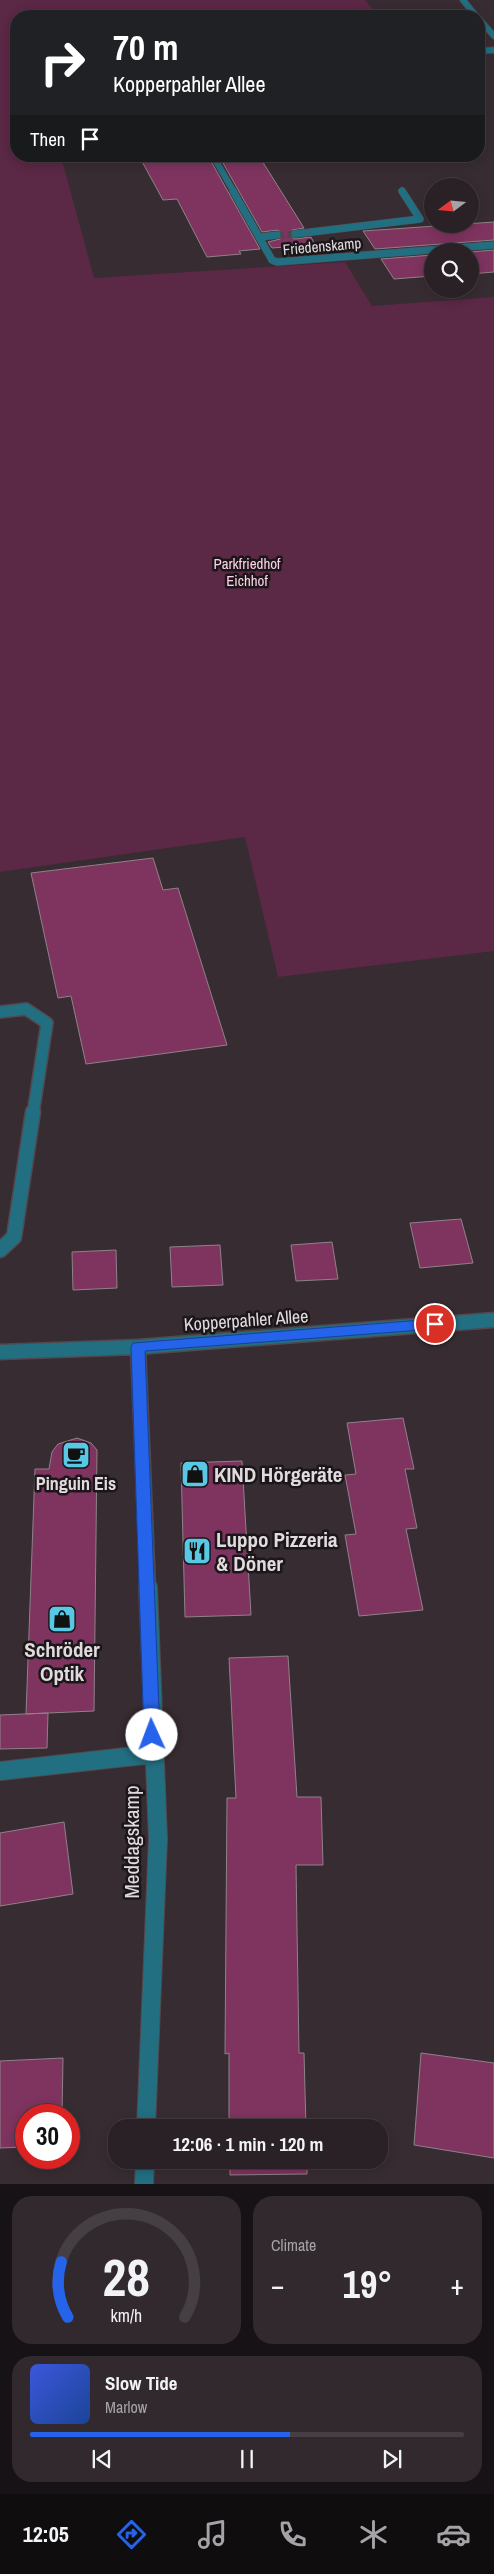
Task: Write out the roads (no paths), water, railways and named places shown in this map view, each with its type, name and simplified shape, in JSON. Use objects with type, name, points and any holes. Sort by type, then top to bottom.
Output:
[{"type":"street","points":[[463,0],[471,10]]},
{"type":"street","points":[[485,26],[494,36]]},
{"type":"street","name":"Friedenskamp","points":[[217,162],[261,236],[272,260],[277,262],[494,244]]},
{"type":"street","points":[[295,234],[420,219],[402,191]]},
{"type":"street","points":[[261,236],[277,236]]},
{"type":"street","points":[[0,1012],[14,1008],[33,1010],[47,1024],[14,1237],[0,1250]]},
{"type":"street","name":"Kopperpahler Allee","points":[[0,1352],[138,1347],[494,1320]]},
{"type":"street","name":"Meddagskamp","points":[[138,1347],[153,1754],[158,1839],[146,2119]]},
{"type":"street","points":[[0,1771],[153,1754]]},
{"type":"street","points":[[144,2184],[145,2169]]},
{"type":"tunnel","points":[[277,235],[295,234]]},
{"type":"place","name":"Pinguin Eis","points":[[76,1455]]},
{"type":"place","name":"KIND Hörgeräte","points":[[195,1474]]},
{"type":"place","name":"Luppo Pizzeria & Döner","points":[[197,1551]]},
{"type":"place","name":"Schröder Optik","points":[[62,1619]]},
{"type":"park label","name":"Parkfriedhof Eichhof","points":[[247,572]]}]
